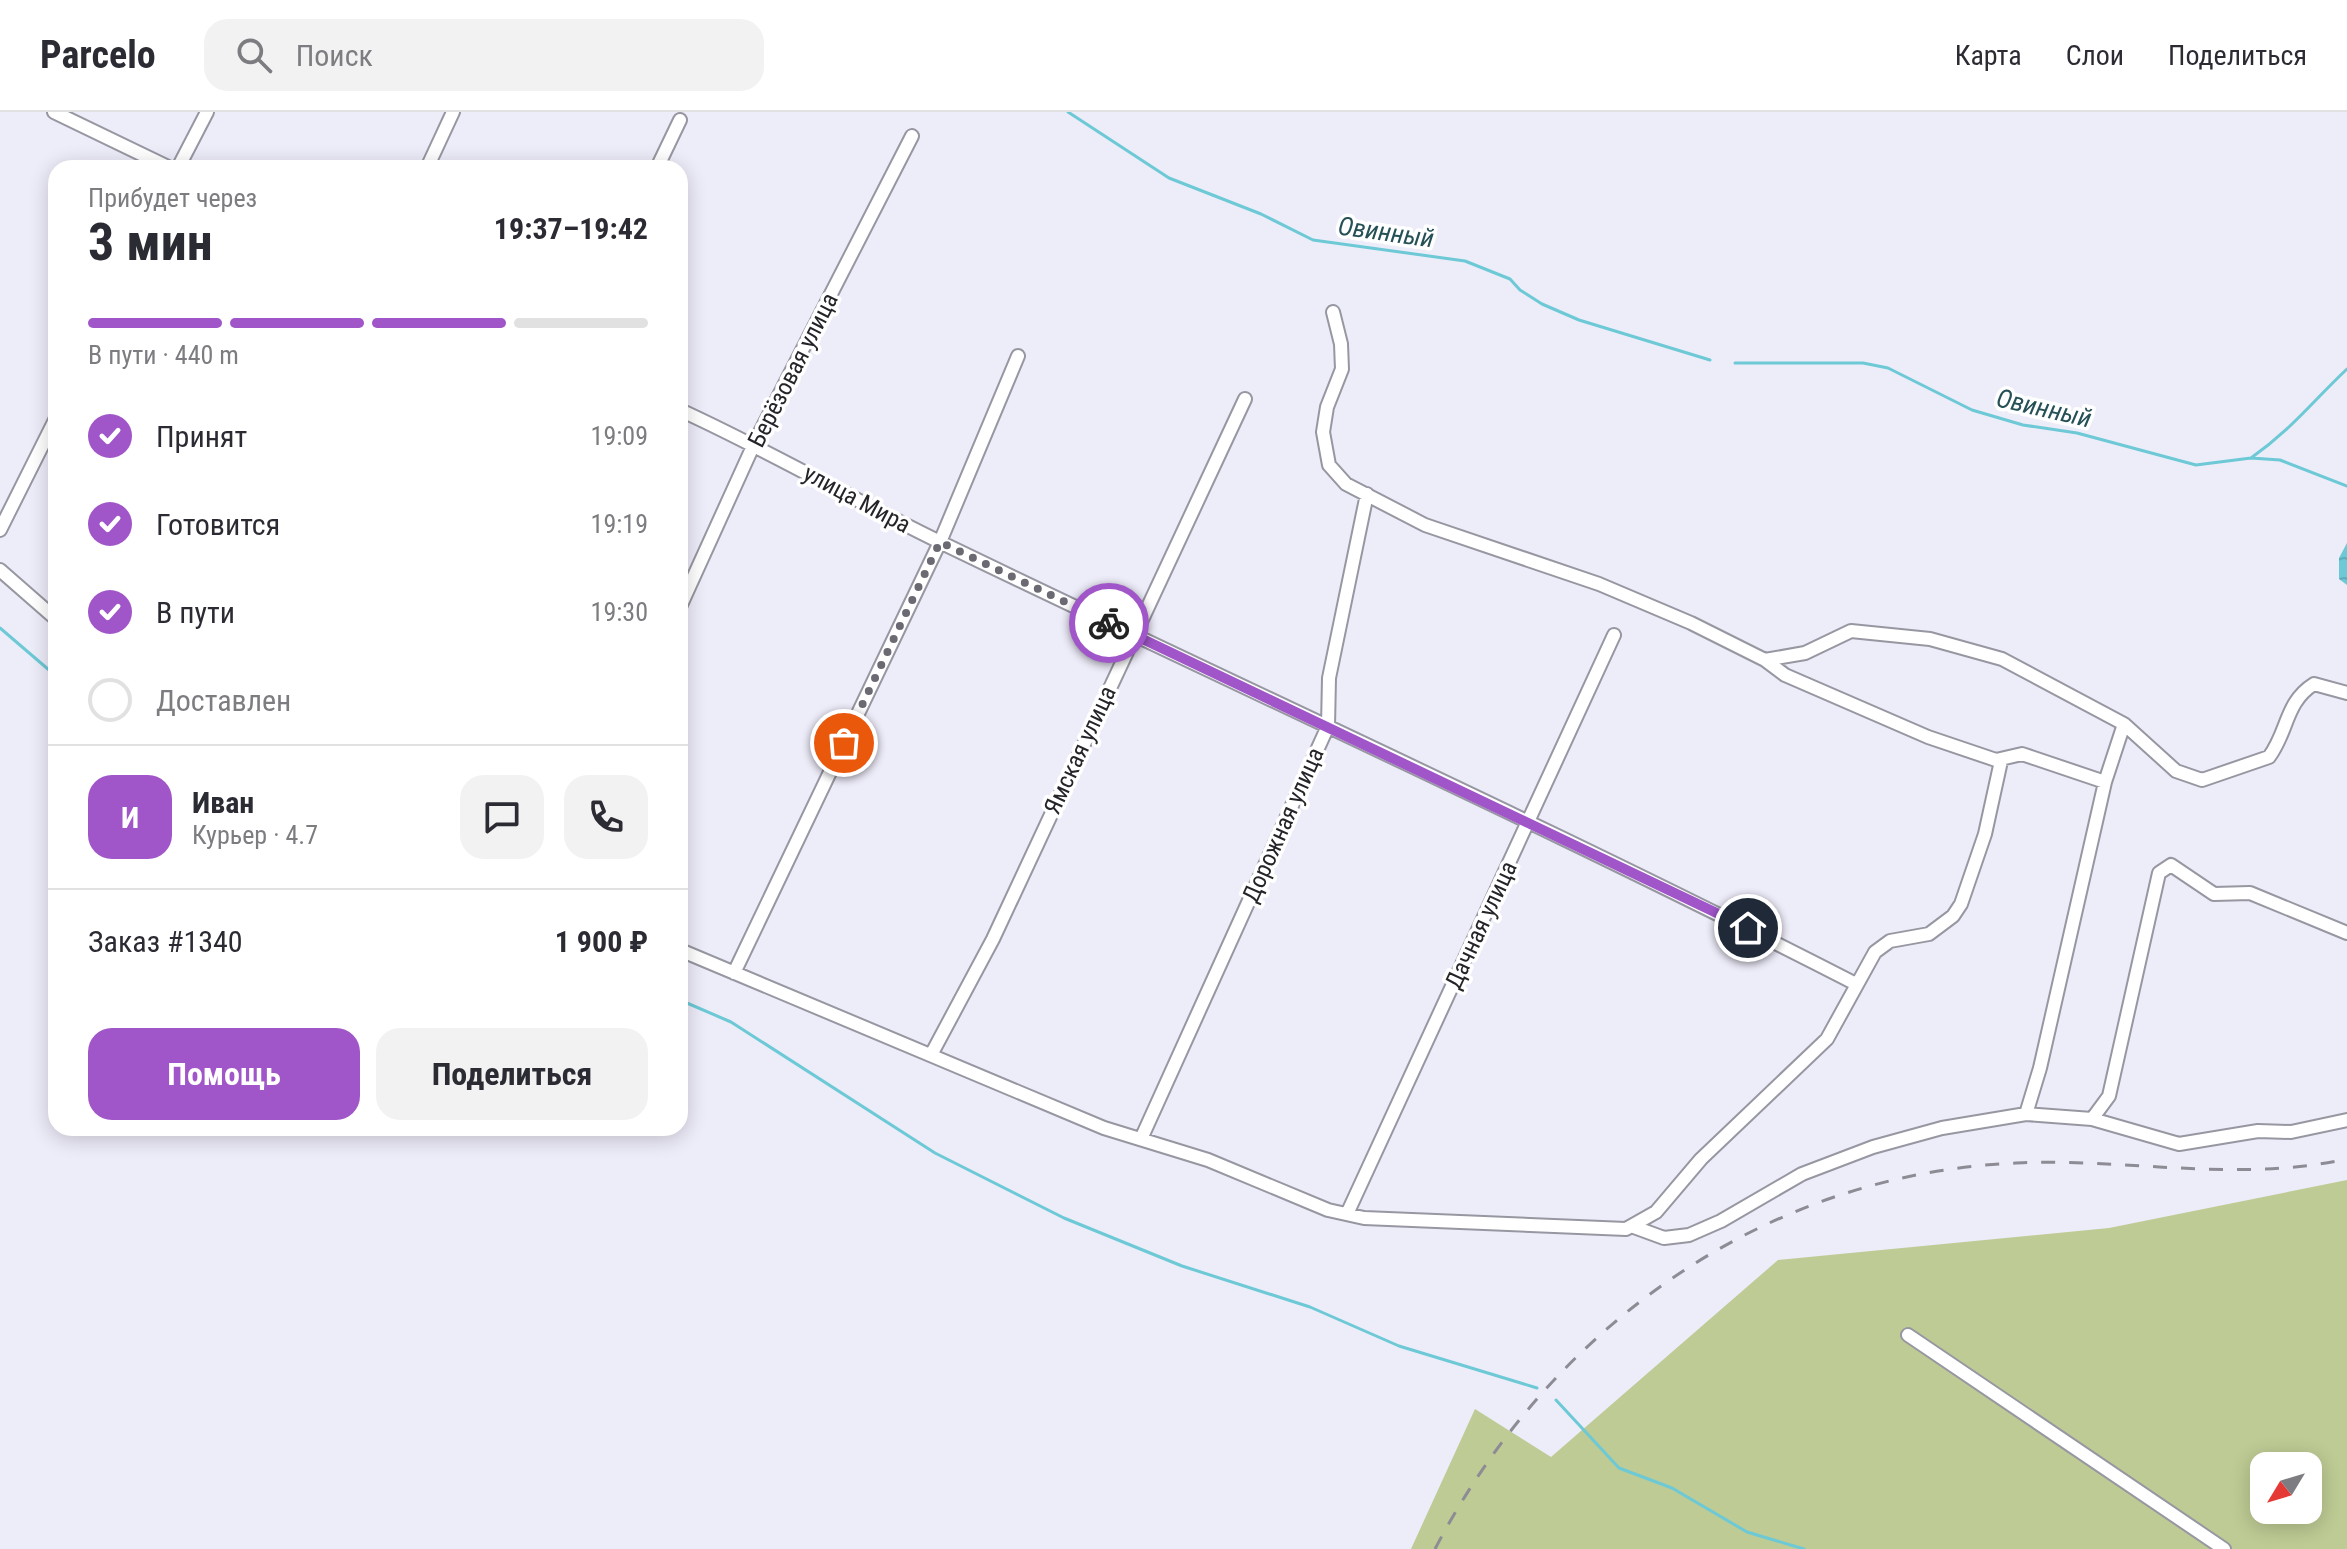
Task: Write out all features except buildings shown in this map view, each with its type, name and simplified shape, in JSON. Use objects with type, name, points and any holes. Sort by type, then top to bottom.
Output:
[{"type":"street","points":[[54,112],[153,160]]},
{"type":"street","points":[[182,160],[207,112]]},
{"type":"street","points":[[431,160],[453,112]]},
{"type":"street","points":[[661,160],[680,120]]},
{"type":"street","name":"Берёзовая улица","points":[[688,589],[754,444],[912,136]]},
{"type":"street","points":[[1333,312],[1341,344],[1342,369],[1324,420],[1324,446],[1337,476],[1425,525],[1599,584],[1691,623],[1765,660],[1785,675],[1928,737],[2001,761],[2022,754],[2105,782]]},
{"type":"street","points":[[734,973],[940,542],[1018,356]]},
{"type":"street","name":"Ямская улица","points":[[931,1055],[993,939],[1245,399]]},
{"type":"street","name":"улица Мира","points":[[688,414],[754,444],[940,542],[1530,823],[1856,984]]},
{"type":"street","points":[[0,530],[48,434]]},
{"type":"street","name":"Дорожная улица","points":[[1141,1139],[1328,726],[1329,678],[1367,494]]},
{"type":"street","points":[[0,570],[48,612]]},
{"type":"street","points":[[1765,660],[1805,653],[1851,631],[1930,639],[2002,659],[2124,724],[2176,771],[2202,780],[2269,757],[2293,702],[2314,684],[2347,693]]},
{"type":"street","name":"Дачная улица","points":[[1347,1214],[1530,823],[1614,635]]},
{"type":"street","points":[[2026,1114],[2105,782],[2124,724]]},
{"type":"street","points":[[1634,1227],[1656,1212],[1701,1159],[1827,1039],[1856,984],[1881,946],[1900,938],[1929,934],[1947,922],[1961,904],[1985,834],[2001,761]]},
{"type":"street","points":[[2092,1119],[2109,1096],[2159,873],[2171,865],[2214,894],[2250,893],[2347,933]]},
{"type":"street","points":[[688,953],[1104,1128],[1364,1218],[1634,1227],[1675,1239],[1702,1231],[1802,1174],[1873,1147],[1942,1128],[2026,1114],[2092,1119],[2179,1144],[2258,1131],[2291,1132],[2347,1120]]},
{"type":"street","points":[[1908,1335],[2224,1549]]},
{"type":"green space","points":[[2347,1180],[2347,1549],[1411,1549],[1475,1409],[1551,1457],[1778,1260],[2109,1228]]},
{"type":"water","points":[[2347,543],[2347,585],[2339,579],[2339,558]]},
{"type":"waterway","name":"Овинный","points":[[1068,112],[1169,178],[1261,214],[1313,240],[1465,261],[1510,279],[1520,290],[1542,304],[1579,320],[1710,360]]},
{"type":"waterway","name":"Овинный","points":[[1735,363],[1863,363],[1888,368],[1972,410],[2023,425],[2077,433],[2196,465],[2251,458],[2280,460],[2347,486]]},
{"type":"waterway","points":[[2251,458],[2290,426],[2347,369]]},
{"type":"waterway","points":[[0,628],[48,669]]},
{"type":"waterway","points":[[688,1003],[731,1022],[935,1153],[1064,1218],[1182,1266],[1310,1307],[1399,1346],[1537,1388]]},
{"type":"waterway","points":[[1556,1400],[1619,1468],[1672,1488],[1747,1532],[1804,1549]]},
{"type":"railway","points":[[1435,1549],[1483,1469],[1539,1397],[1603,1333],[1674,1277],[1751,1232],[1835,1197],[1923,1174],[2016,1163],[2264,1169],[2347,1159]]},
{"type":"way so far","points":[[844,743],[940,542],[1109,623]]},
{"type":"route","points":[[1109,623],[1748,928]]}]
